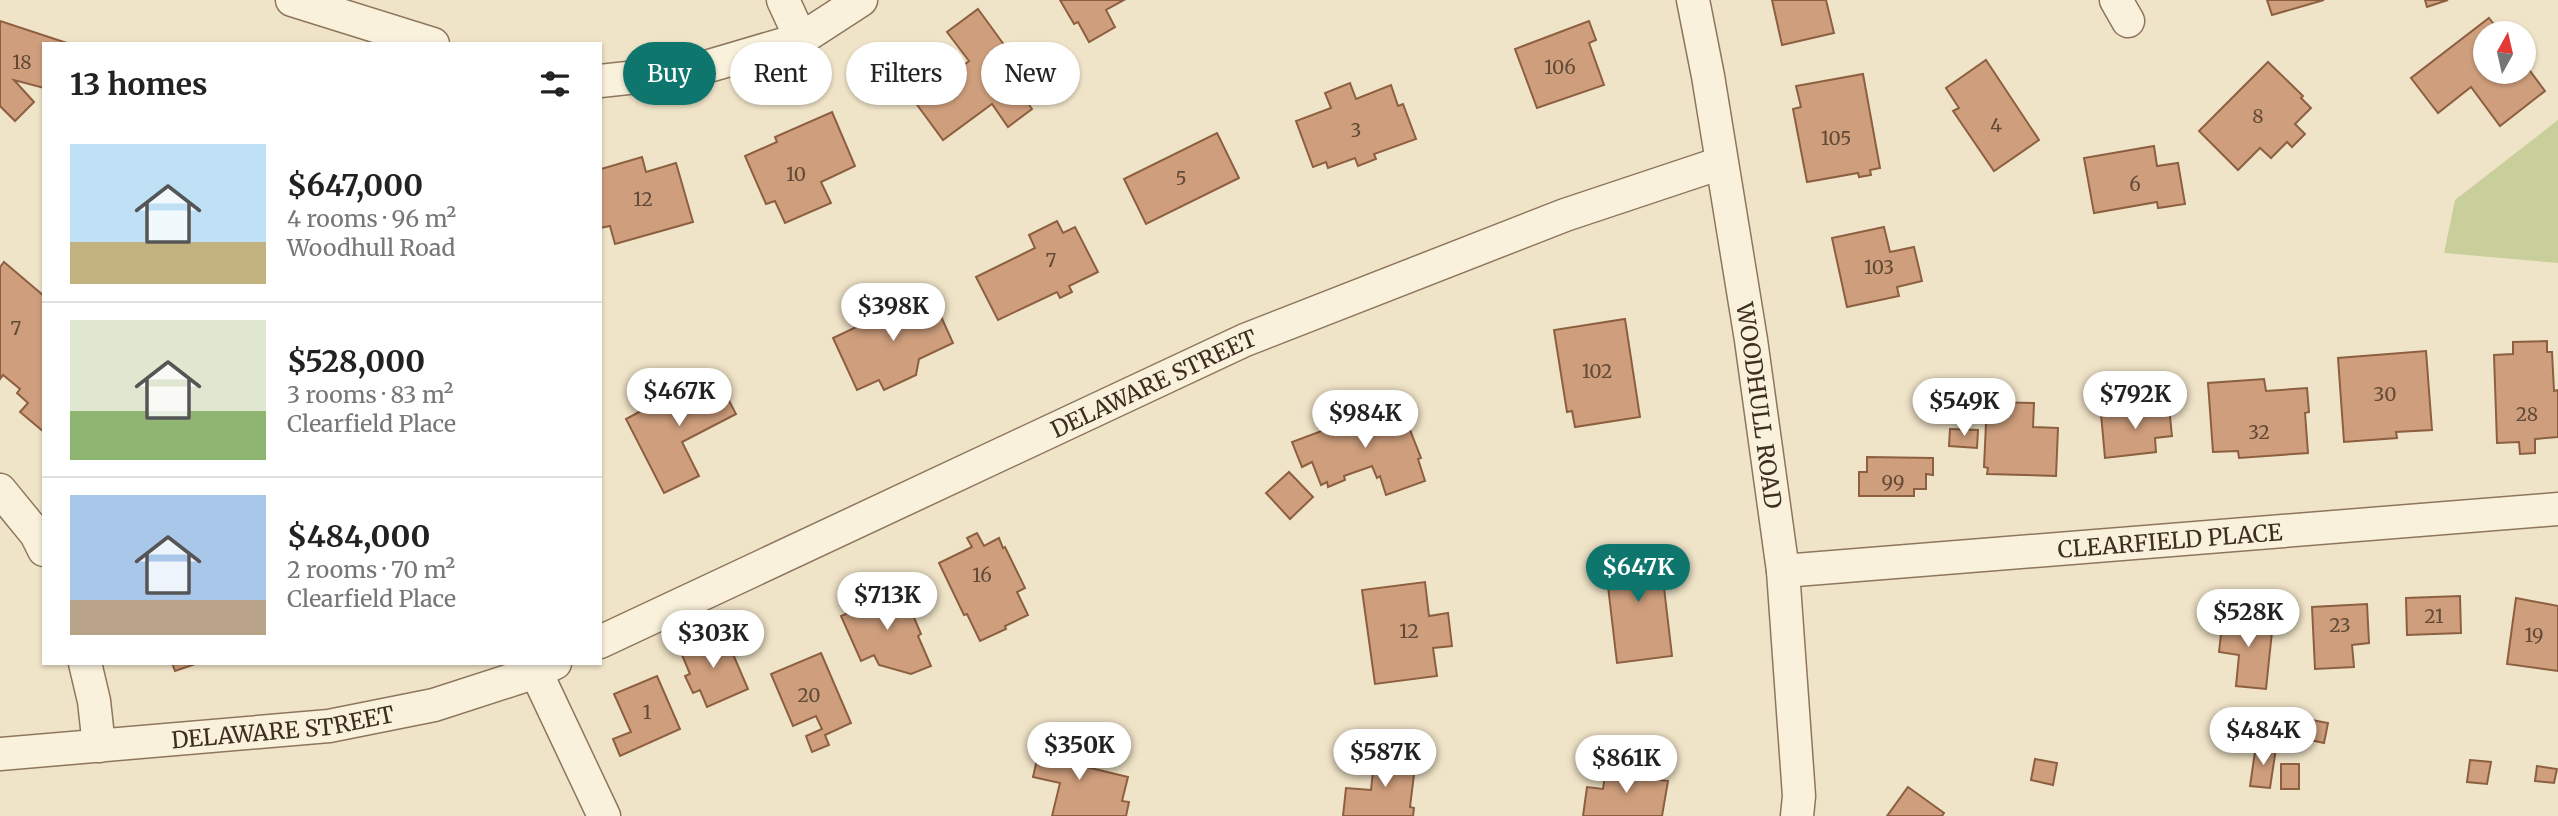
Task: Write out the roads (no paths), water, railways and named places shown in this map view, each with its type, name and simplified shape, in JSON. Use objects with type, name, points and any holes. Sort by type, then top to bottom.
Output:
[{"type":"street","points":[[292,0],[427,42]]},
{"type":"street","points":[[783,0],[801,39]]},
{"type":"street","points":[[602,81],[692,71],[801,39],[861,0]]},
{"type":"street","name":"WOODHULL ROAD","points":[[1693,0],[1751,340],[1783,570],[1799,796],[1797,816]]},
{"type":"street","name":"DELAWARE STREET","points":[[602,641],[1245,341],[1565,215],[1721,163]]},
{"type":"street","points":[[0,490],[36,534],[42,546]]},
{"type":"street","name":"CLEARFIELD PLACE","points":[[1783,570],[2558,509]]},
{"type":"street","points":[[85,665],[94,701],[99,746]]},
{"type":"street","points":[[546,668],[604,816]]},
{"type":"street","name":"DELAWARE STREET","points":[[0,754],[329,726],[434,705],[546,668]]}]
